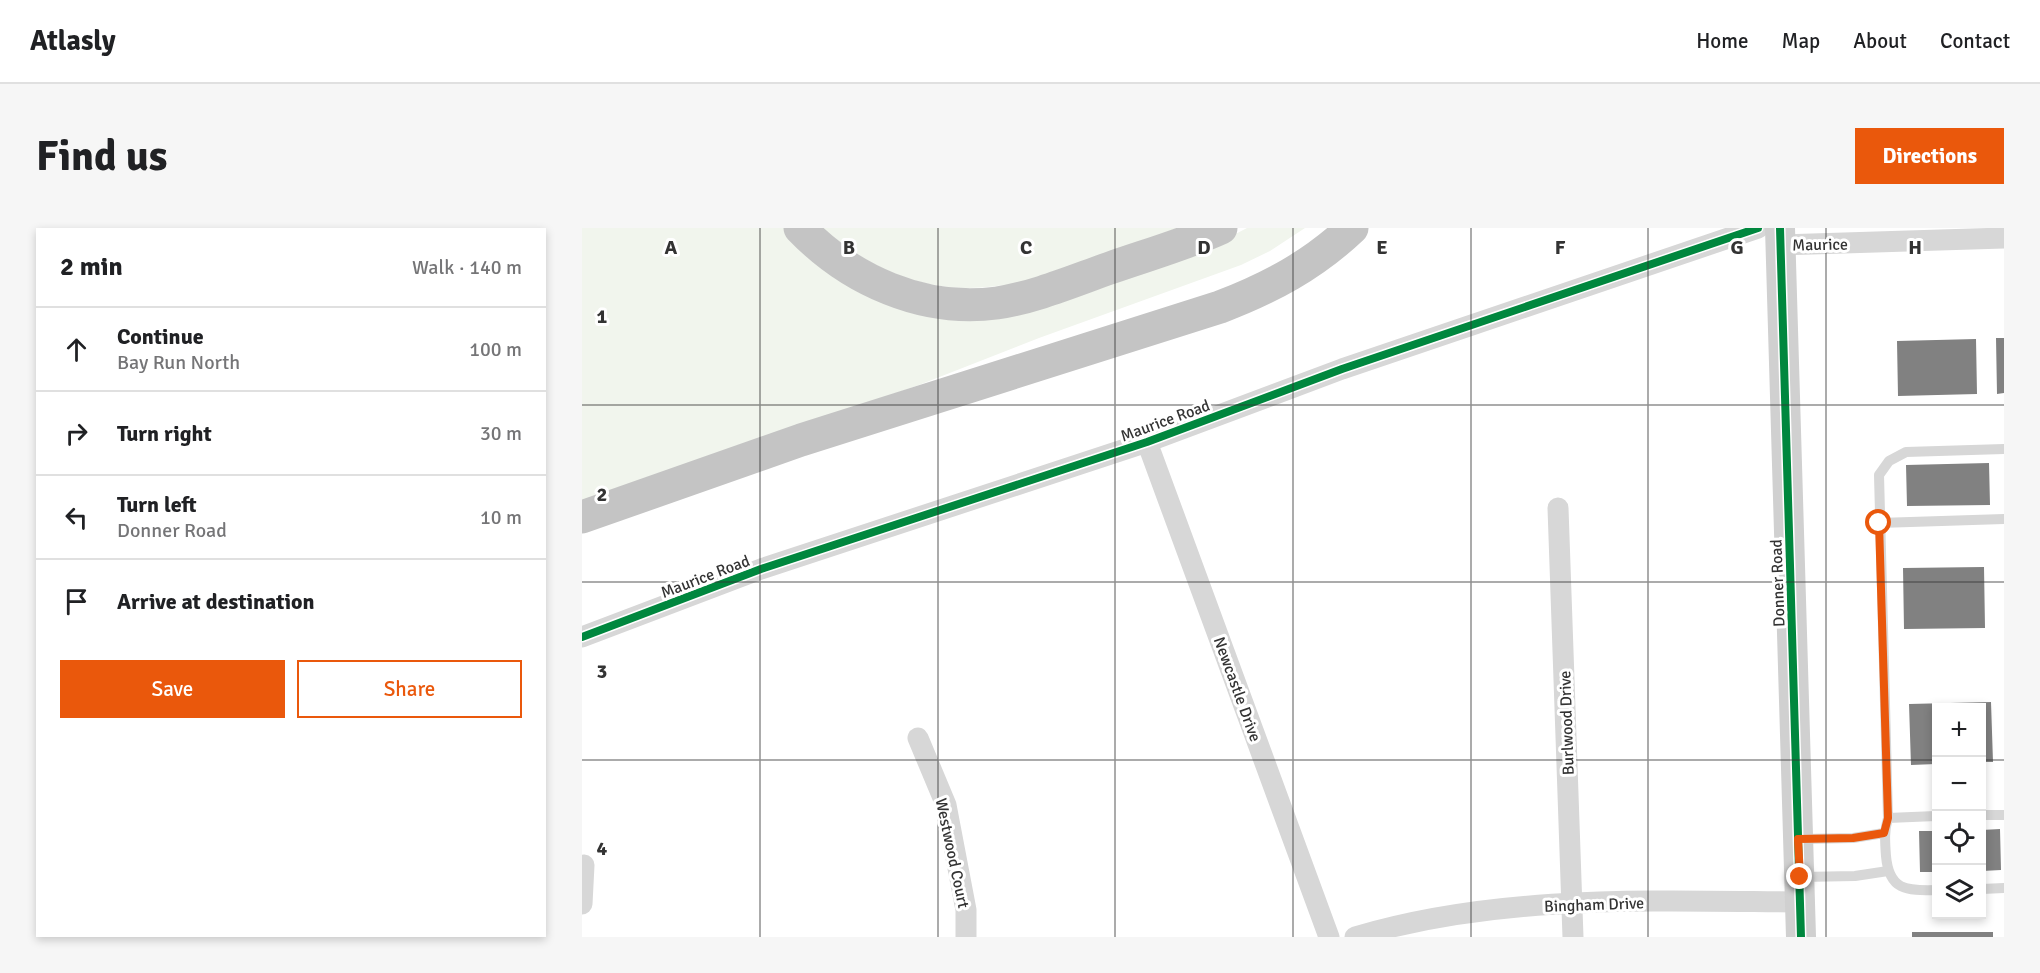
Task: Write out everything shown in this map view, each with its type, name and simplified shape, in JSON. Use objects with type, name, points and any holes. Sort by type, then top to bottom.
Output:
[{"type":"highway","points":[[800,228],[813,242],[863,278],[893,291],[960,304],[996,303],[1034,295],[1221,228]]},
{"type":"highway","points":[[582,517],[801,440],[1220,307],[1262,291],[1296,272],[1329,249],[1352,228]]},
{"type":"street","name":"Maurice","points":[[1772,234],[2004,238]]},
{"type":"street","name":"Maurice Road","points":[[582,637],[761,569],[1147,441],[1342,369],[1772,234]]},
{"type":"street","name":"Donner Road","points":[[1772,234],[1801,937]]},
{"type":"street","name":"Newcastle Drive","points":[[1147,441],[1329,937]]},
{"type":"street","name":"Burlwood Drive","points":[[1558,508],[1573,937]]},
{"type":"street","name":"Westwood Court","points":[[918,738],[946,805],[966,910],[966,937]]},
{"type":"street","points":[[582,904],[584,865]]},
{"type":"street","name":"Bingham Drive","points":[[1355,937],[1398,924],[1573,901],[1800,890]]},
{"type":"lane","points":[[1932,890],[1906,889],[1895,883],[1888,871],[1884,833],[1888,818],[1879,475],[1889,461],[1906,452],[2004,449]]},
{"type":"lane","points":[[1879,523],[2004,519]]},
{"type":"lane","points":[[1986,815],[2004,814]]},
{"type":"lane","points":[[1888,818],[1932,816]]},
{"type":"lane","points":[[1798,839],[1853,838],[1884,833]]},
{"type":"lane","points":[[1800,890],[1855,876],[1888,871]]},
{"type":"lane","points":[[1986,889],[2004,888]]},
{"type":"shaded area","points":[[582,228],[786,228],[906,305],[1222,241],[1247,228],[1305,228],[1270,251],[1241,265],[1039,338],[919,385],[582,502]]},
{"type":"shaded area","points":[[822,228],[1177,228],[1083,264],[1039,277],[997,286],[954,288],[912,280],[868,260]]},
{"type":"building","points":[[1996,338],[2004,338],[2004,393],[1997,394]]},
{"type":"building","points":[[1976,339],[1977,394],[1898,396],[1897,341]]},
{"type":"building","points":[[1989,463],[1990,505],[1907,506],[1906,465]]},
{"type":"building","points":[[1984,567],[1985,628],[1904,629],[1903,568]]},
{"type":"building","points":[[1991,702],[1993,762],[1986,762],[1986,703],[1950,703]]},
{"type":"building","points":[[1932,703],[1932,764],[1911,765],[1909,704]]},
{"type":"building","points":[[2000,829],[2001,870],[1986,871],[1986,830]]},
{"type":"building","points":[[1919,831],[1932,831],[1932,872],[1920,872]]},
{"type":"building","points":[[1912,932],[1993,932],[1993,937],[1912,937]]},
{"type":"cycle path","points":[[582,637],[761,569],[1147,442],[1342,369],[1758,228]]},
{"type":"cycle path","points":[[1780,228],[1801,937]]},
{"type":"route","points":[[1800,877],[1798,839],[1853,838],[1884,833],[1888,818],[1879,523]]}]
